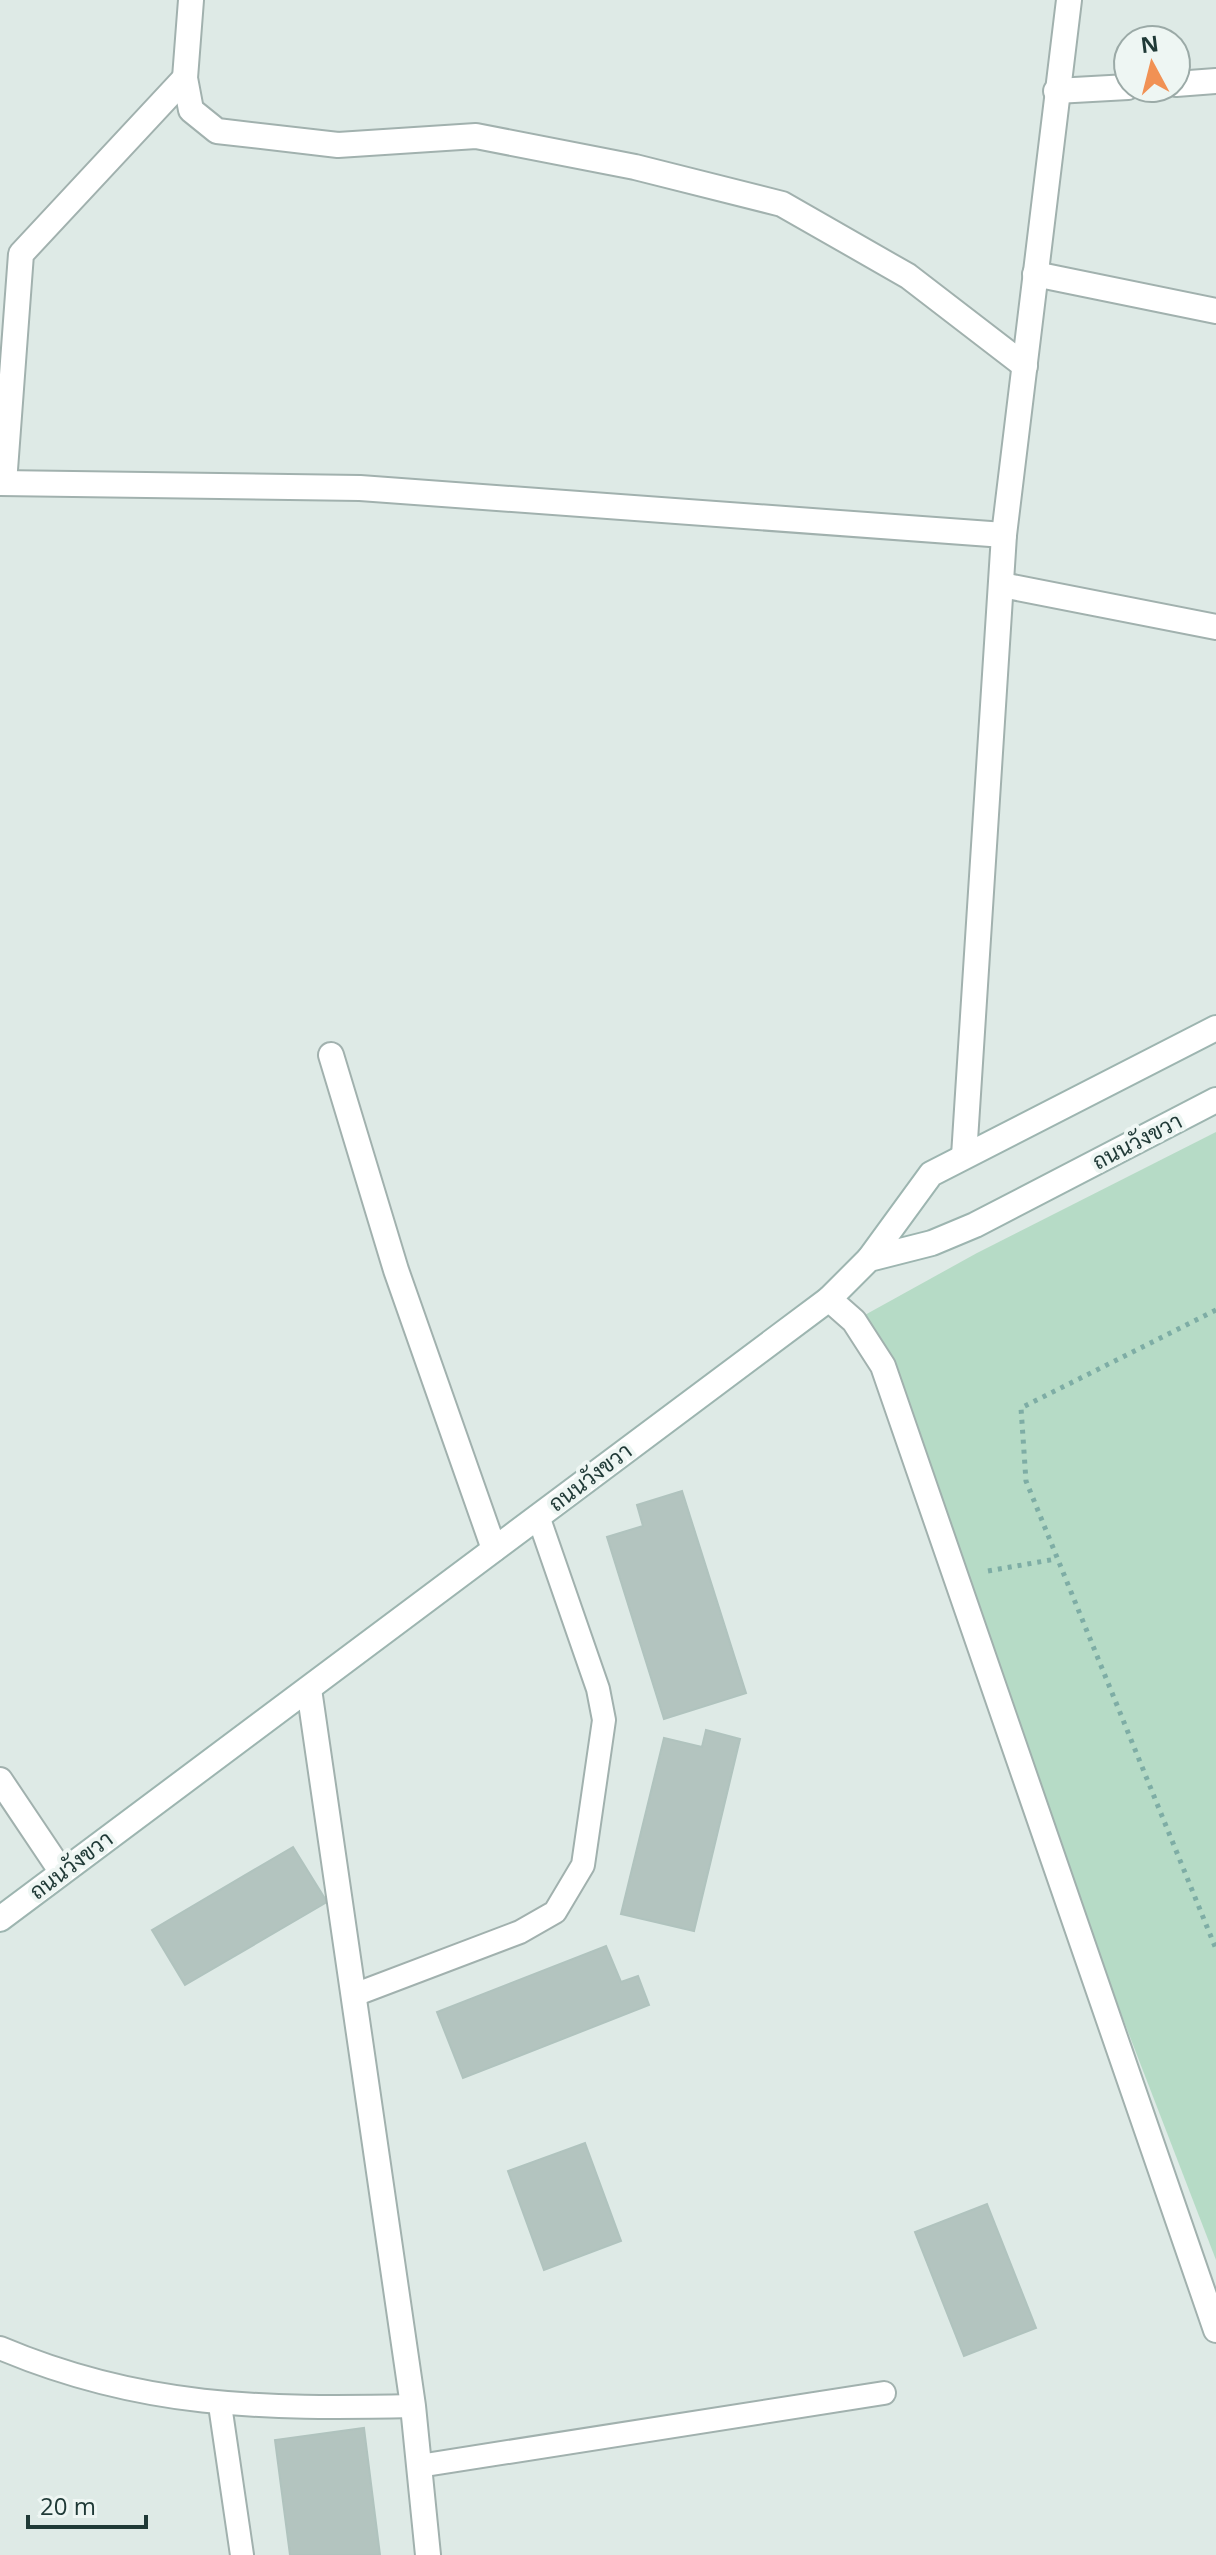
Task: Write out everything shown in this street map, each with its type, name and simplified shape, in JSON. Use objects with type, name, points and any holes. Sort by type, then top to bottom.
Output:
[{"type":"street","points":[[191,0],[185,78],[191,110],[217,131],[338,145],[476,136],[635,167],[782,204],[908,276],[1025,366]]},
{"type":"street","points":[[964,1156],[1004,535],[1069,0]]},
{"type":"street","points":[[185,78],[11,250],[2,483],[360,488],[1004,535]]},
{"type":"street","points":[[1192,83],[1216,81]]},
{"type":"street","points":[[1056,91],[1112,88]]},
{"type":"street","points":[[1035,274],[1216,311]]},
{"type":"street","points":[[1002,585],[1216,627]]},
{"type":"street","points":[[869,1259],[931,1174],[1216,1028]]},
{"type":"street","points":[[331,1055],[396,1270],[494,1549]]},
{"type":"street","name":"ถนนวังขวา","points":[[0,1919],[829,1299],[869,1259],[932,1243],[975,1225],[1216,1100]]},
{"type":"street","points":[[829,1299],[854,1321],[883,1366],[1216,2330]]},
{"type":"street","points":[[309,1689],[413,2406],[428,2555]]},
{"type":"street","points":[[0,1780],[61,1871]]},
{"type":"lane","points":[[354,1995],[520,1932],[555,1912],[583,1865],[604,1720],[598,1689],[538,1516]]},
{"type":"lane","points":[[0,2348],[115,2387],[220,2405],[413,2406]]},
{"type":"lane","points":[[419,2466],[884,2393]]},
{"type":"lane","points":[[220,2405],[242,2555]]},
{"type":"path","points":[[1216,1310],[1021,1408],[1026,1481],[1216,1949]]},
{"type":"path","points":[[956,1581],[1010,1564],[1056,1559]]},
{"type":"green space","points":[[1216,1132],[1216,2260],[854,1321],[977,1253]]},
{"type":"building","points":[[682,1491],[746,1693],[664,1719],[607,1537],[643,1526],[637,1505]]},
{"type":"building","points":[[706,1730],[740,1739],[694,1931],[621,1914],[664,1738],[702,1747]]},
{"type":"building","points":[[293,1847],[327,1902],[185,1985],[152,1930]]},
{"type":"building","points":[[606,1946],[621,1982],[638,1976],[649,2005],[463,2078],[437,2012]]},
{"type":"building","points":[[585,2143],[621,2241],[544,2270],[508,2171]]},
{"type":"building","points":[[987,2204],[1036,2328],[964,2356],[915,2232]]},
{"type":"building","points":[[364,2428],[380,2555],[290,2555],[275,2440]]}]
